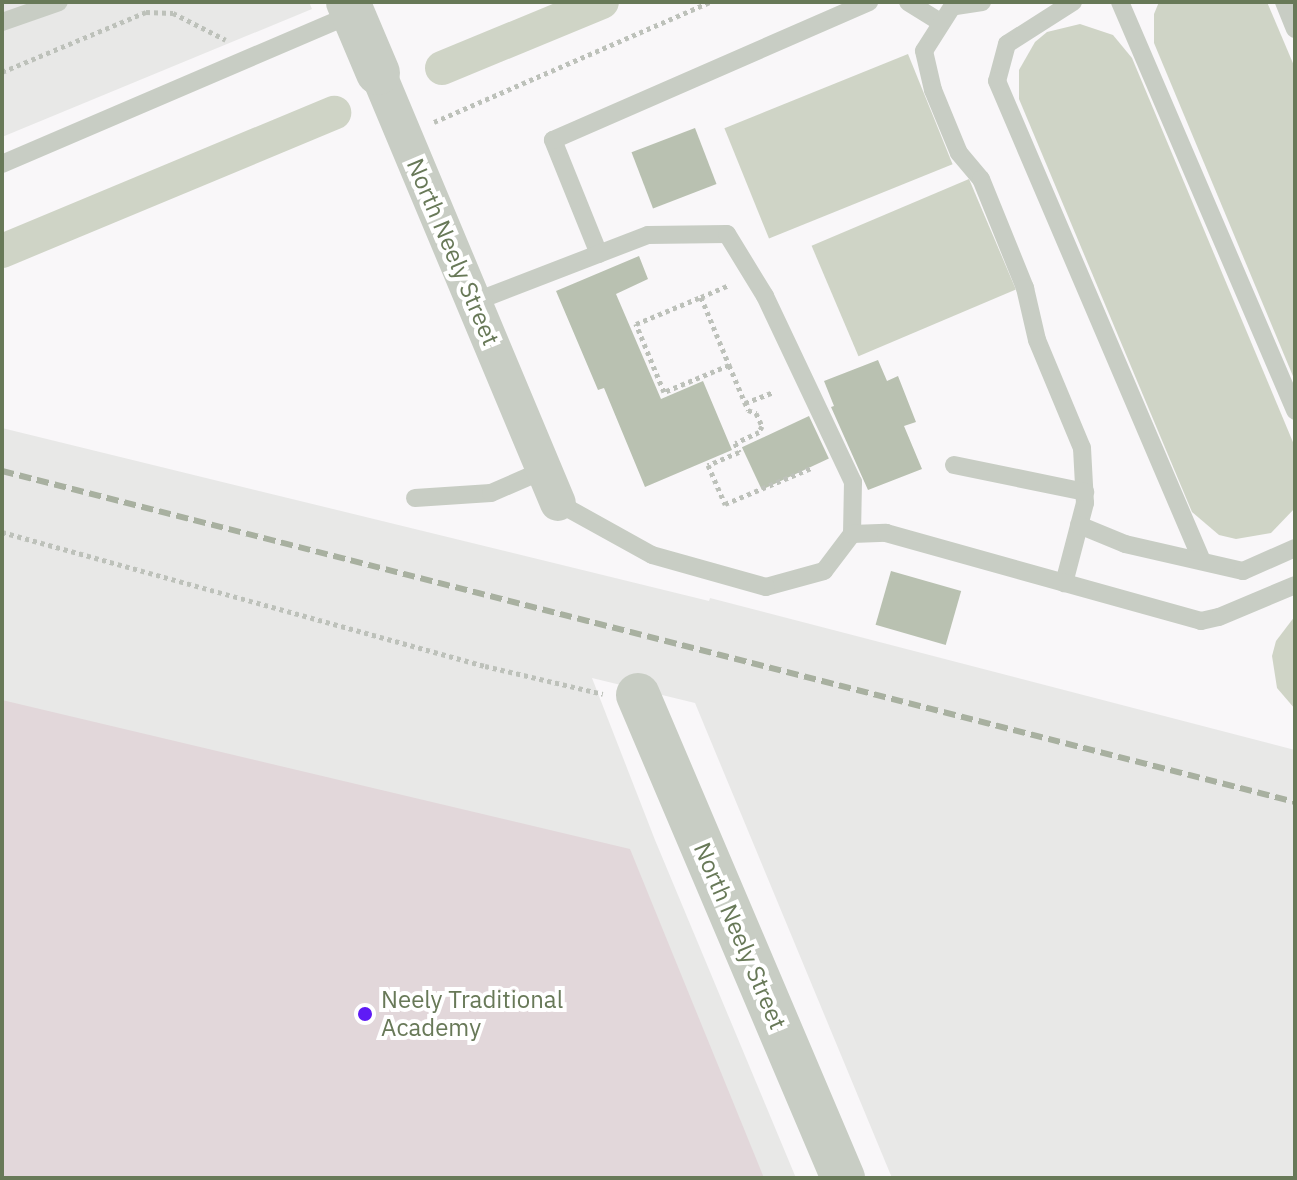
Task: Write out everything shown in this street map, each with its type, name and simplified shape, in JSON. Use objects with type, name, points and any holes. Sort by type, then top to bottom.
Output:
[{"type":"street","name":"North Neely Street","points":[[350,8],[558,503]]},
{"type":"street","name":"North Neely Street","points":[[640,699],[843,1178]]},
{"type":"lane","points":[[2,22],[59,2]]},
{"type":"lane","points":[[599,254],[553,140],[869,2]]},
{"type":"lane","points":[[908,2],[941,23]]},
{"type":"lane","points":[[982,2],[952,7],[924,51],[933,90],[959,153],[981,179],[1025,288],[1037,340],[1082,448],[1085,492],[1064,583]]},
{"type":"lane","points":[[1073,2],[1007,44],[997,81],[1202,561]]},
{"type":"lane","points":[[1120,2],[1295,411]]},
{"type":"lane","points":[[1284,2],[1295,29]]},
{"type":"lane","points":[[2,164],[253,56],[350,8]]},
{"type":"lane","points":[[474,302],[648,235],[727,234],[752,276],[853,482],[852,534],[824,571],[766,587],[652,555],[558,503]]},
{"type":"lane","points":[[954,465],[1085,492]]},
{"type":"lane","points":[[415,498],[491,493],[544,470]]},
{"type":"lane","points":[[1079,525],[1125,544],[1243,571],[1295,548]]},
{"type":"lane","points":[[852,534],[886,533],[1201,621],[1219,617],[1295,585]]},
{"type":"path","points":[[400,125],[710,2]]},
{"type":"path","points":[[2,72],[146,12],[173,13],[206,27],[253,56]]},
{"type":"path","points":[[729,365],[664,392],[636,324],[752,276]]},
{"type":"path","points":[[701,297],[748,410],[756,413],[762,426],[759,432],[735,443],[739,452],[708,465],[725,504],[811,468]]},
{"type":"path","points":[[745,403],[774,392]]},
{"type":"path","points":[[2,532],[485,666],[640,699]]},
{"type":"shaded area","points":[[2,2],[309,2],[312,9],[2,137]]},
{"type":"shaded area","points":[[1159,2],[1267,2],[1295,68],[1295,381],[1154,43],[1154,14]]},
{"type":"shaded area","points":[[1080,24],[1113,35],[1132,58],[1295,447],[1295,508],[1271,533],[1236,539],[1219,535],[1192,512],[1019,99],[1019,70],[1035,42],[1047,32]]},
{"type":"shaded area","points":[[908,54],[953,164],[769,239],[724,128]]},
{"type":"shaded area","points":[[969,179],[1016,289],[858,356],[812,246]]},
{"type":"shaded area","points":[[2,428],[709,601],[710,598],[1295,750],[1295,1178],[892,1178],[695,703],[592,678],[655,840],[796,1178],[2,1178]]},
{"type":"shaded area","points":[[1295,616],[1295,709],[1277,688],[1272,656],[1276,641]]},
{"type":"shaded area","name":"Neely Traditional Academy","points":[[2,700],[630,849],[764,1178],[2,1178]]},
{"type":"building","points":[[695,128],[717,184],[653,208],[632,152]]},
{"type":"building","points":[[639,256],[648,279],[616,294],[661,399],[703,381],[732,450],[645,487],[604,388],[598,390],[556,291]]},
{"type":"building","points":[[878,360],[887,381],[898,376],[916,422],[904,426],[922,469],[868,490],[831,407],[834,406],[824,381]]},
{"type":"building","points":[[809,416],[829,459],[762,490],[742,447]]},
{"type":"building","points":[[891,571],[961,591],[946,645],[876,625]]},
{"type":"waterway","points":[[442,68],[602,2]]},
{"type":"waterway","points":[[2,251],[334,113]]},
{"type":"railway","points":[[2,471],[1295,802]]},
{"type":"place","name":"Neely Traditional Academy","points":[[365,1014]]}]
